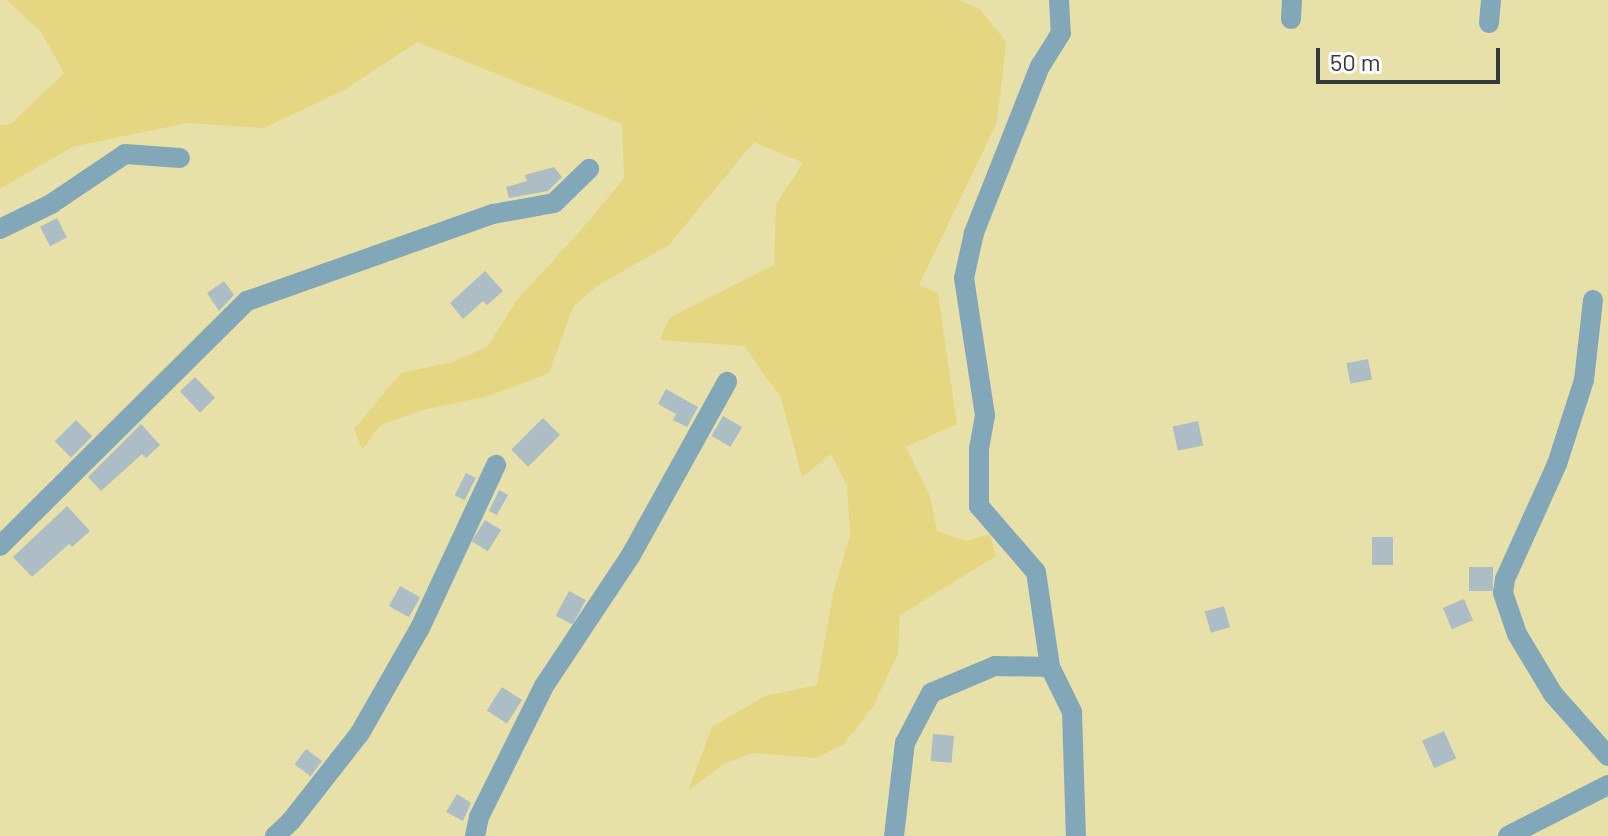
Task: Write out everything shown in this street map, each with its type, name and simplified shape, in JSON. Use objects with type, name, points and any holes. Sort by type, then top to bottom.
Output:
[{"type":"street","points":[[1059,0],[1061,33],[1040,66],[974,233],[964,278],[985,415],[979,449],[979,506],[1036,572],[1050,667],[1072,712],[1076,836]]},
{"type":"street","points":[[1489,23],[1491,0]]},
{"type":"street","points":[[0,229],[51,204],[125,154],[180,158]]},
{"type":"street","points":[[0,546],[247,301],[303,278],[493,214],[554,203],[589,169]]},
{"type":"street","points":[[1593,300],[1584,380],[1557,464],[1505,579],[1503,593],[1517,634],[1553,694],[1608,756]]},
{"type":"street","points":[[475,836],[479,817],[544,686],[631,555],[727,382]]},
{"type":"street","points":[[275,836],[291,821],[360,733],[420,628],[496,465]]},
{"type":"street","points":[[894,836],[905,743],[931,693],[995,666],[1050,667]]},
{"type":"street","points":[[1508,836],[1608,785]]},
{"type":"shaded area","points":[[0,0],[1608,0],[1608,836],[0,836]]},
{"type":"shaded area","points":[[7,0],[958,0],[980,9],[1006,42],[997,122],[919,285],[938,293],[957,424],[906,447],[930,496],[937,531],[966,541],[990,534],[996,556],[900,615],[898,654],[874,705],[843,745],[816,758],[753,753],[725,763],[688,791],[712,727],[765,696],[817,685],[833,594],[850,534],[847,486],[831,454],[802,477],[781,398],[744,346],[660,340],[669,318],[774,265],[776,204],[803,163],[754,142],[669,245],[597,286],[573,307],[549,373],[489,396],[423,410],[381,425],[362,450],[354,429],[401,373],[453,362],[487,347],[517,300],[624,178],[622,124],[417,42],[344,90],[264,128],[187,123],[72,147],[0,189],[0,125],[11,124],[64,73],[41,32]]},
{"type":"building","points":[[554,167],[562,177],[548,191],[509,198],[506,187],[527,181],[525,175]]},
{"type":"building","points":[[57,218],[67,238],[50,246],[40,227]]},
{"type":"building","points":[[485,271],[503,291],[487,305],[483,301],[463,319],[450,303]]},
{"type":"building","points":[[224,281],[234,295],[219,311],[207,293]]},
{"type":"building","points":[[1368,359],[1372,380],[1350,384],[1346,363]]},
{"type":"building","points":[[195,377],[215,398],[200,412],[180,392]]},
{"type":"building","points":[[666,389],[698,407],[687,427],[673,420],[676,414],[658,404]]},
{"type":"building","points":[[723,416],[742,427],[731,447],[712,436]]},
{"type":"building","points":[[543,418],[560,435],[528,467],[511,450]]},
{"type":"building","points":[[76,420],[92,436],[71,457],[55,441]]},
{"type":"building","points":[[1198,421],[1203,445],[1178,451],[1173,426]]},
{"type":"building","points":[[141,424],[160,445],[146,458],[142,454],[101,491],[88,477]]},
{"type":"building","points":[[466,473],[476,478],[464,500],[455,495]]},
{"type":"building","points":[[499,490],[508,495],[497,515],[489,511]]},
{"type":"building","points":[[67,506],[90,531],[72,547],[69,544],[32,577],[13,557]]},
{"type":"building","points":[[485,520],[501,530],[488,551],[472,541]]},
{"type":"building","points":[[1372,537],[1393,537],[1393,565],[1372,565]]},
{"type":"building","points":[[1469,567],[1493,567],[1493,591],[1469,591]]},
{"type":"building","points":[[400,586],[420,597],[409,617],[389,606]]},
{"type":"building","points":[[569,591],[586,600],[573,625],[556,616]]},
{"type":"building","points":[[1464,599],[1473,620],[1452,629],[1443,608]]},
{"type":"building","points":[[1224,606],[1230,627],[1211,633],[1205,612]]},
{"type":"building","points":[[502,687],[522,700],[507,724],[487,710]]},
{"type":"building","points":[[1444,731],[1456,758],[1434,768],[1422,741]]},
{"type":"building","points":[[933,734],[954,736],[952,763],[931,761]]},
{"type":"building","points":[[306,749],[322,761],[311,776],[295,764]]},
{"type":"building","points":[[457,794],[471,803],[463,821],[446,812]]}]
